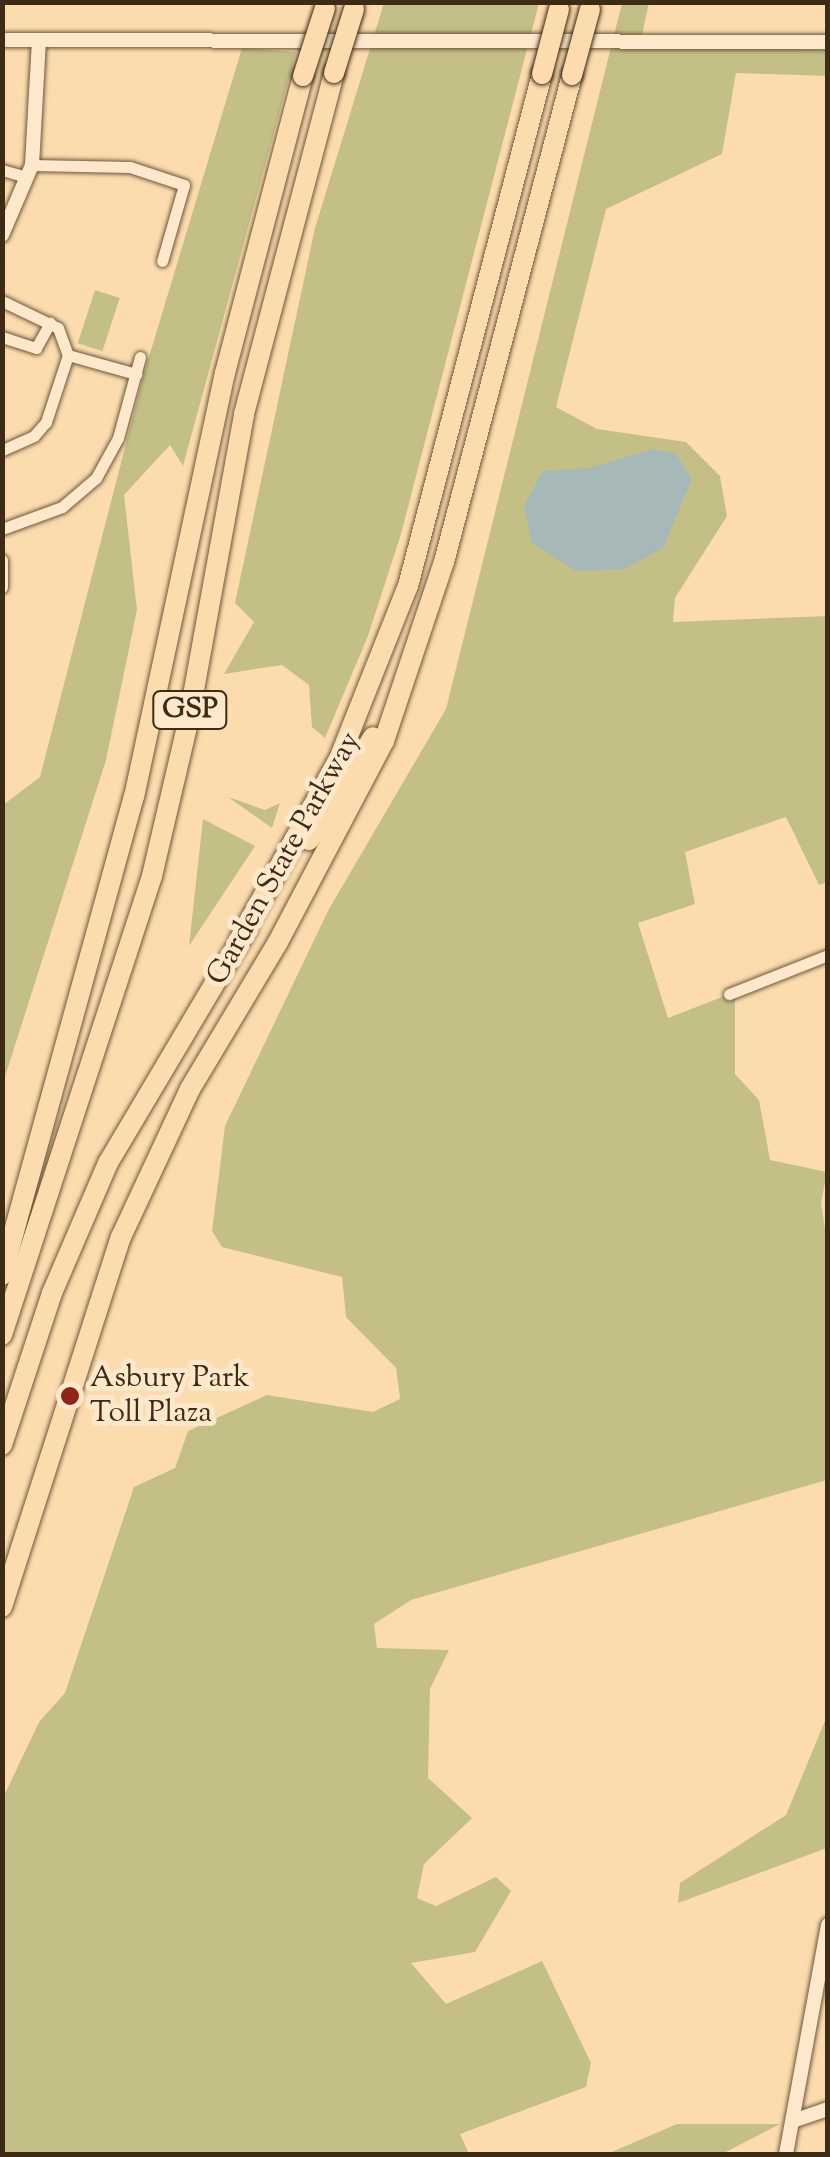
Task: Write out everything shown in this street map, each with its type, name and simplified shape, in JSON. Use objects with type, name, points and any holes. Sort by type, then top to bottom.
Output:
[{"type":"highway","name":"GSP","points":[[2,1275],[134,797],[225,373],[325,5]]},
{"type":"highway","name":"GSP","points":[[2,1335],[148,890],[188,723],[244,414],[355,6]]},
{"type":"highway","name":"Garden State Parkway","points":[[240,940],[339,759],[408,586],[560,6]]},
{"type":"highway","name":"Garden State Parkway","points":[[2,1607],[121,1237],[190,1089],[366,779],[408,665],[454,526],[591,6]]},
{"type":"highway","points":[[2,1444],[52,1293],[100,1180],[149,1086],[358,763],[408,665]]},
{"type":"street","points":[[2,40],[828,42]]},
{"type":"street","points":[[2,235],[29,171],[38,40]]},
{"type":"street","points":[[2,170],[130,167],[184,184],[162,261]]},
{"type":"street","points":[[2,302],[50,323],[65,338],[68,356],[46,422],[34,436],[2,450]]},
{"type":"street","points":[[2,337],[36,348],[50,323]]},
{"type":"street","points":[[68,356],[136,374]]},
{"type":"street","points":[[2,529],[62,508],[96,478],[118,438],[140,357]]},
{"type":"street","points":[[2,560],[2,587]]},
{"type":"street","points":[[729,994],[828,955]]},
{"type":"street","points":[[786,2154],[828,1925]]},
{"type":"street","points":[[793,2122],[828,2109]]},
{"type":"shaded area","points":[[384,3],[539,3],[401,534],[368,636],[325,738],[312,727],[309,685],[282,665],[224,674],[254,622],[235,603],[315,228]]},
{"type":"shaded area","points":[[622,3],[649,3],[640,44],[827,50],[827,76],[736,73],[722,154],[606,209],[556,407],[597,429],[686,442],[720,476],[727,516],[675,598],[673,622],[827,616],[827,882],[819,885],[786,817],[685,852],[695,904],[638,923],[668,1018],[735,992],[735,1074],[759,1100],[770,1160],[827,1172],[821,1203],[828,1248],[827,1480],[411,1600],[374,1624],[377,1648],[449,1650],[430,1689],[428,1778],[472,1818],[424,1864],[417,1898],[436,1906],[496,1877],[511,1891],[475,1952],[411,1963],[446,2004],[542,1961],[591,2063],[586,2087],[460,2134],[469,2154],[3,2154],[3,1798],[39,1722],[65,1693],[134,1487],[175,1468],[188,1431],[267,1395],[373,1412],[400,1399],[396,1368],[346,1317],[342,1277],[222,1247],[212,1231],[225,1126],[329,909],[446,709]]},
{"type":"shaded area","points":[[242,48],[296,52],[183,466],[170,445],[124,495],[137,610],[106,760],[3,1083],[3,805],[40,777],[145,370]]},
{"type":"shaded area","points":[[95,290],[120,298],[102,351],[78,343]]},
{"type":"shaded area","points":[[653,449],[676,454],[692,479],[663,548],[624,569],[576,571],[532,543],[524,506],[543,471],[589,468]]},
{"type":"shaded area","points":[[228,797],[265,810],[280,803],[272,828]]},
{"type":"shaded area","points":[[203,819],[255,846],[189,946]]},
{"type":"shaded area","points":[[827,1716],[827,1848],[678,1903],[680,1883],[786,1815]]},
{"type":"shaded area","points":[[677,2124],[780,2124],[722,2154],[607,2154]]},
{"type":"place","name":"Asbury Park Toll Plaza","points":[[70,1396]]}]
